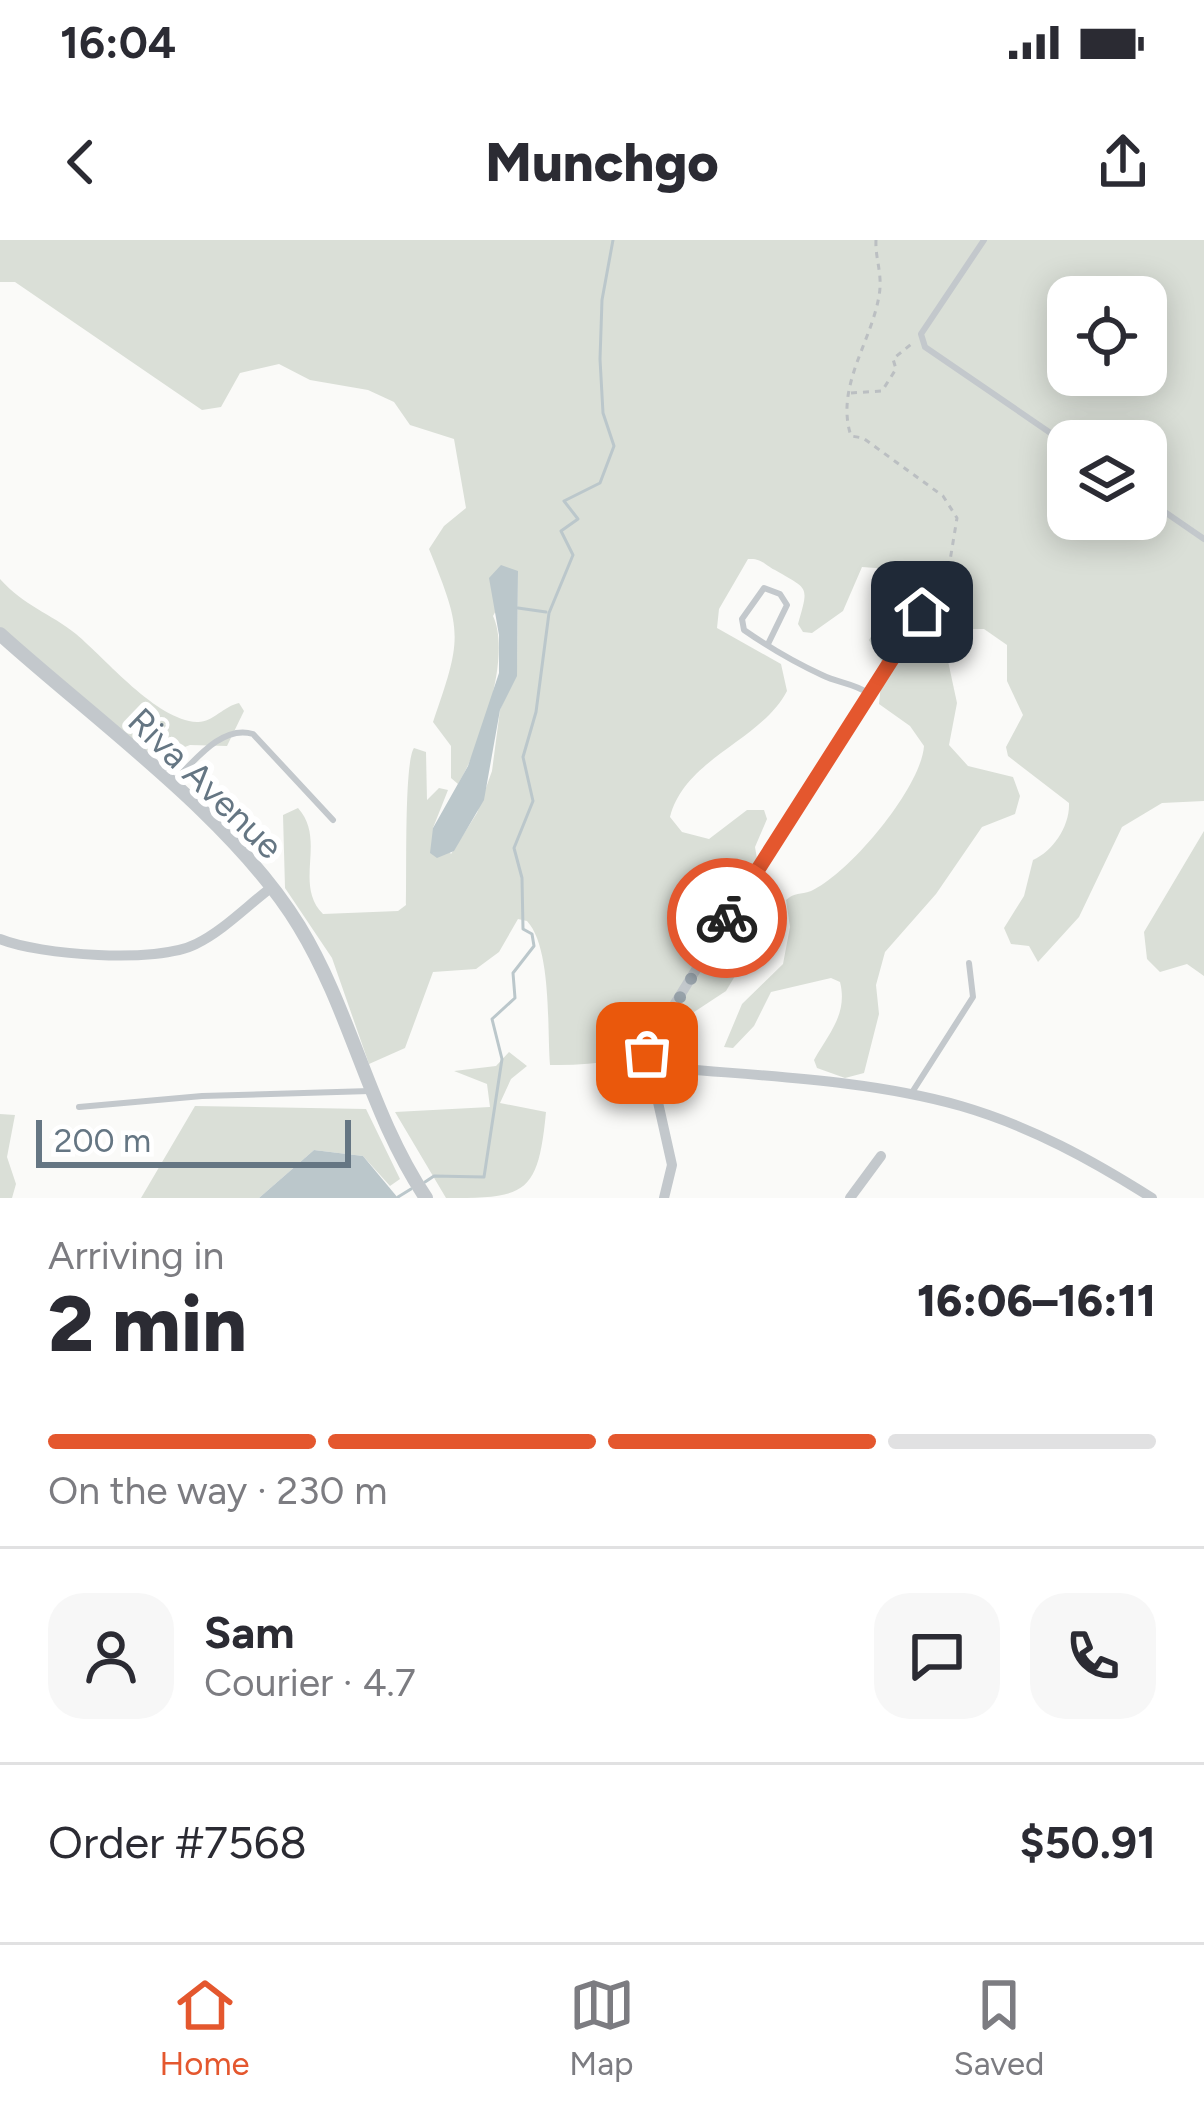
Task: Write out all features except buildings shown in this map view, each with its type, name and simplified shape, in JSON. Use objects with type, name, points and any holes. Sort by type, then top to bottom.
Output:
[{"type":"street","name":"Riva Avenue","points":[[0,634],[170,786],[272,887],[327,975],[370,1091],[420,1190]]},
{"type":"street","points":[[664,1198],[671,1165],[650,1066],[651,1042],[879,676]]},
{"type":"street","points":[[0,939],[29,951],[167,953],[196,944],[272,887]]},
{"type":"street","points":[[650,1066],[961,1106],[1079,1152],[1152,1198]]},
{"type":"street","points":[[850,1198],[881,1156]]},
{"type":"lane","points":[[984,240],[921,334],[1047,430]]},
{"type":"lane","points":[[1167,513],[1204,539]]},
{"type":"lane","points":[[879,676],[944,580]]},
{"type":"lane","points":[[768,644],[787,605],[780,594],[764,588],[742,622],[746,632],[823,676],[848,681],[868,693]]},
{"type":"lane","points":[[170,786],[223,736],[242,731],[253,734],[333,820]]},
{"type":"lane","points":[[909,1097],[973,997],[969,963]]},
{"type":"lane","points":[[79,1107],[202,1096],[370,1091]]},
{"type":"path","points":[[876,240],[881,259],[879,298],[848,393],[845,419],[851,436],[863,439],[943,496],[957,518],[953,564],[944,580]]},
{"type":"path","points":[[848,393],[882,391],[896,369],[893,359],[908,343],[923,340]]},
{"type":"shaded area","points":[[0,240],[1204,240],[1204,801],[1162,803],[1122,827],[1079,917],[1038,962],[1029,946],[1011,944],[1004,928],[1024,896],[1033,860],[1059,837],[1069,803],[1008,756],[1006,747],[1023,715],[1007,681],[1007,645],[984,629],[956,629],[945,647],[957,703],[949,745],[968,766],[1013,777],[1020,796],[1015,814],[982,827],[936,894],[885,952],[876,985],[879,1014],[864,1073],[845,1078],[817,1068],[814,1060],[836,1023],[841,1004],[840,982],[831,978],[771,992],[754,1026],[733,1048],[724,1047],[742,1004],[783,964],[790,927],[786,900],[827,882],[863,849],[897,806],[920,764],[924,746],[910,726],[879,704],[883,664],[869,640],[893,600],[895,576],[889,569],[862,567],[843,611],[812,633],[803,632],[798,624],[805,595],[800,586],[760,560],[748,559],[719,609],[717,628],[781,664],[787,691],[760,723],[691,779],[670,817],[682,832],[709,839],[747,810],[764,810],[767,819],[755,847],[760,876],[755,902],[743,918],[735,976],[726,991],[685,1018],[675,1044],[614,1060],[550,1065],[541,950],[527,921],[518,919],[499,952],[476,969],[433,972],[405,1048],[369,1064],[332,958],[285,888],[283,815],[298,808],[306,821],[311,889],[323,914],[398,911],[406,905],[407,796],[414,748],[426,752],[427,800],[439,788],[448,790],[433,828],[451,854],[477,813],[492,771],[500,710],[517,668],[518,571],[493,616],[499,654],[491,702],[458,784],[451,778],[451,746],[433,722],[455,635],[448,599],[429,549],[444,526],[466,508],[454,439],[410,425],[394,402],[368,390],[310,380],[279,364],[240,373],[221,407],[202,410],[15,282],[0,282]]},
{"type":"shaded area","points":[[501,565],[518,571],[517,676],[500,710],[484,800],[454,851],[437,858],[430,853],[433,828],[468,766],[499,673],[499,635],[489,578]]},
{"type":"shaded area","points":[[0,579],[76,634],[165,711],[202,722],[239,703],[244,711],[227,746],[190,745],[164,755],[146,751],[0,627]]},
{"type":"shaded area","points":[[1204,831],[1204,976],[1187,964],[1160,972],[1147,959],[1144,932]]},
{"type":"shaded area","points":[[509,1052],[527,1066],[511,1079],[500,1103],[546,1112],[532,1176],[511,1193],[446,1198],[395,1112],[490,1107],[487,1084],[454,1071],[496,1066]]},
{"type":"shaded area","points":[[195,1106],[366,1109],[400,1179],[390,1186],[363,1156],[314,1150],[259,1198],[141,1198]]},
{"type":"shaded area","points":[[0,1114],[15,1115],[7,1157],[16,1184],[12,1198],[0,1198]]},
{"type":"shaded area","points":[[314,1150],[363,1156],[398,1198],[259,1198]]},
{"type":"waterway","points":[[425,1182],[434,1176],[484,1177],[502,1059],[492,1019],[515,998],[513,973],[534,946],[532,934],[523,929],[522,878],[514,848],[533,801],[523,757],[536,712],[549,613],[573,555],[561,531],[578,519],[564,501],[600,483],[614,446],[603,413],[600,359],[602,300],[613,240]]},
{"type":"waterway","points":[[518,608],[546,612]]},
{"type":"waterway","points":[[398,1197],[411,1189]]},
{"type":"way so far","points":[[647,1053],[727,918]]},
{"type":"route","points":[[727,918],[922,612]]}]
